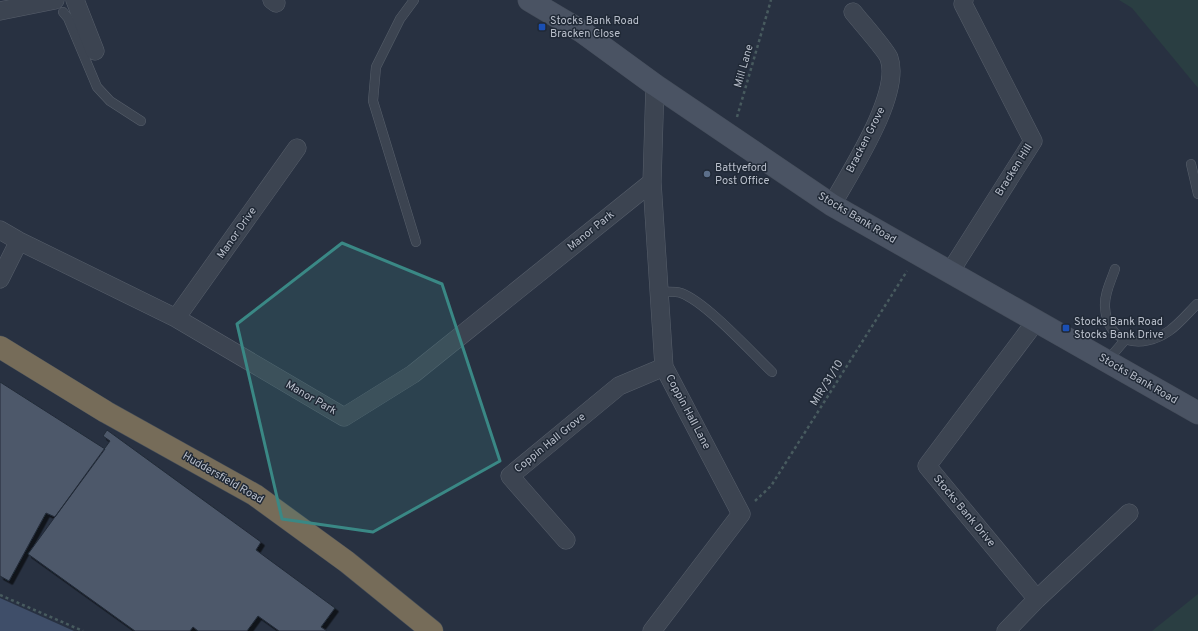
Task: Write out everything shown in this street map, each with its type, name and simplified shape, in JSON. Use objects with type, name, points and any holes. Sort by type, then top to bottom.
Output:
[{"type":"highway","name":"Huddersfield Road","points":[[0,347],[106,412],[255,495],[347,562],[432,631]]},
{"type":"street","name":"Stocks Bank Road","points":[[529,0],[581,31],[655,85],[832,205],[1198,413]]},
{"type":"street","name":"Bracken Hill","points":[[950,272],[1033,141],[963,4],[964,0]]},
{"type":"street","points":[[0,11],[62,3],[95,51]]},
{"type":"street","name":"Bracken Grove","points":[[832,205],[881,116],[890,85],[889,58],[853,12]]},
{"type":"street","name":"Coppin Hall Lane","points":[[655,85],[652,182],[664,367],[741,514]]},
{"type":"street","name":"Manor Drive","points":[[176,318],[297,148]]},
{"type":"street","name":"Manor Park","points":[[0,230],[19,241],[176,318],[344,417],[413,374],[652,182]]},
{"type":"street","points":[[0,279],[19,241]]},
{"type":"street","name":"Stocks Bank Drive","points":[[1036,321],[927,466],[1037,599]]},
{"type":"street","name":"Coppin Hall Grove","points":[[566,540],[510,476],[619,386],[664,367]]},
{"type":"street","points":[[1006,631],[1037,599],[1129,513]]},
{"type":"street","points":[[652,631],[741,514]]},
{"type":"lane","points":[[414,0],[400,19],[376,67],[373,101],[416,242]]},
{"type":"lane","points":[[62,3],[97,88],[110,101],[140,121]]},
{"type":"lane","points":[[1191,164],[1198,194]]},
{"type":"lane","points":[[1115,269],[1106,297],[1105,308],[1109,322],[1125,340],[1138,343],[1151,340],[1168,332],[1197,304]]},
{"type":"lane","points":[[659,292],[675,292],[682,294],[702,305],[772,372]]},
{"type":"lane","points":[[1107,361],[1125,340]]},
{"type":"path","name":"Mill Lane","points":[[731,136],[771,0]]},
{"type":"path","name":"MIR/31/10","points":[[741,514],[772,486],[918,253]]},
{"type":"path","points":[[0,594],[83,631]]},
{"type":"highlighted area","points":[[342,243],[442,284],[500,461],[373,532],[282,519],[237,324]]},
{"type":"green space","points":[[1119,0],[1198,0],[1198,88],[1132,8]]},
{"type":"green space","points":[[1198,594],[1198,631],[1152,631]]},
{"type":"water","points":[[0,598],[74,631],[0,631]]},
{"type":"building","points":[[0,382],[105,449],[55,517],[46,513],[9,581],[0,576]]},
{"type":"building","points":[[107,430],[261,542],[256,550],[335,608],[321,627],[327,631],[279,631],[258,616],[247,631],[198,631],[193,627],[190,631],[135,631],[28,554],[110,441],[103,436]]},
{"type":"place","name":"Stocks Bank Road Bracken Close","points":[[542,27]]},
{"type":"place","name":"Battyeford Post Office","points":[[707,174]]},
{"type":"place","name":"Stocks Bank Road Stocks Bank Drive","points":[[1066,328]]}]
